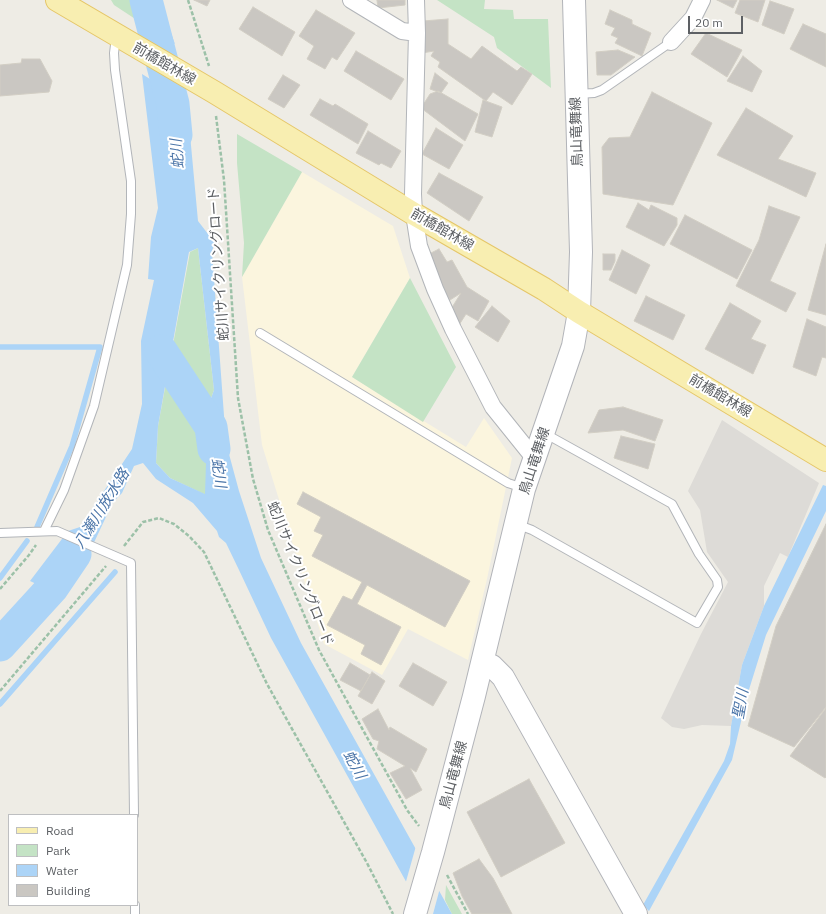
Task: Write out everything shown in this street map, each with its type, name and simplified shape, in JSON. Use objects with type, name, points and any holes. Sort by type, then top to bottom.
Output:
[{"type":"main road","name":"前橋館林線","points":[[57,0],[120,38],[207,79],[414,214],[544,289],[579,312],[826,460]]},
{"type":"main road","name":"鳥山竜舞線","points":[[415,914],[432,858],[483,662],[524,489],[574,346],[579,312],[581,252],[574,0]]},
{"type":"main road","points":[[483,662],[492,666],[503,677],[636,914]]},
{"type":"street","points":[[351,0],[402,30],[417,33]]},
{"type":"street","points":[[416,0],[417,33],[414,214],[419,246],[435,289],[453,329],[492,407],[534,458]]},
{"type":"street","points":[[671,42],[693,18],[702,0]]},
{"type":"lane","points":[[44,531],[64,490],[94,406],[127,265],[131,214],[131,181],[115,70],[114,53],[120,38]]},
{"type":"lane","points":[[576,94],[594,93],[602,90],[671,42]]},
{"type":"lane","points":[[260,334],[508,483],[524,489]]},
{"type":"lane","points":[[516,524],[532,530],[697,623],[718,587],[717,580],[699,554],[672,504],[544,433]]},
{"type":"lane","points":[[0,533],[36,533],[44,531],[57,531],[131,563],[134,814]]},
{"type":"path","points":[[188,0],[207,79]]},
{"type":"path","name":"蛇川サイクリングロード","points":[[216,113],[224,180],[238,398],[253,479],[268,530],[319,650],[407,810],[421,828]]},
{"type":"path","points":[[0,691],[143,522],[159,518],[174,524],[189,536],[204,552],[268,684],[367,863],[392,914]]},
{"type":"path","points":[[0,589],[30,555],[44,531]]},
{"type":"path","points":[[447,874],[468,914]]},
{"type":"shaded area","points":[[302,172],[393,226],[410,278],[352,377],[466,447],[484,418],[512,458],[487,579],[468,660],[408,629],[382,675],[324,644],[262,445],[242,277]]},
{"type":"shaded area","points":[[722,420],[819,483],[788,557],[780,553],[764,586],[764,606],[742,665],[731,726],[702,725],[684,729],[672,727],[661,718],[701,634],[728,582],[707,552],[700,510],[688,491]]},
{"type":"green space","points":[[111,0],[142,0],[152,30],[114,5]]},
{"type":"green space","points":[[437,0],[485,0],[484,9],[513,10],[514,19],[548,19],[551,88],[497,48],[494,37]]},
{"type":"green space","points":[[237,134],[302,172],[242,277],[244,243],[237,163]]},
{"type":"green space","points":[[198,248],[214,390],[209,404],[199,409],[207,433],[206,495],[170,478],[156,463],[158,426],[190,252]]},
{"type":"green space","points":[[410,278],[456,367],[423,422],[352,377]]},
{"type":"green space","points":[[446,885],[462,914],[452,914],[445,900]]},
{"type":"water","points":[[142,0],[159,0],[175,44],[152,30]]},
{"type":"water","points":[[142,74],[187,102],[198,221],[215,243],[212,251],[226,443],[239,491],[261,558],[301,643],[452,914],[424,914],[271,638],[226,543],[219,537],[217,531],[193,503],[156,479],[143,463],[134,466],[122,493],[113,502],[90,551],[58,594],[30,581],[68,531],[80,527],[132,449],[142,404],[141,341],[154,280],[148,279],[151,237],[158,208]],"holes":[[[198,248],[214,390],[209,404],[199,409],[207,433],[205,494],[170,478],[156,463],[158,426],[189,252]]]},
{"type":"water","name":"聖川","points":[[823,485],[826,486],[826,511],[766,635],[747,696],[732,760],[649,911],[643,905],[724,761],[730,744],[731,726],[742,665],[764,606]]},
{"type":"pier","points":[[416,846],[440,888],[433,914],[422,914],[405,885]]},
{"type":"building","points":[[194,0],[210,0],[207,6]]},
{"type":"building","points":[[377,0],[405,0],[405,5],[378,8]]},
{"type":"building","points":[[717,0],[737,0],[733,8]]},
{"type":"building","points":[[740,0],[765,0],[758,22],[735,13]]},
{"type":"building","points":[[770,1],[794,9],[784,34],[762,25]]},
{"type":"building","points":[[253,7],[295,32],[282,56],[239,29]]},
{"type":"building","points":[[316,10],[355,33],[337,60],[332,57],[325,69],[307,59],[314,46],[299,36]]},
{"type":"building","points":[[610,10],[632,20],[632,24],[651,33],[642,56],[615,43],[618,38],[611,35],[615,28],[605,24]]},
{"type":"building","points":[[448,19],[448,44],[471,59],[482,46],[517,71],[521,67],[532,74],[512,105],[493,92],[486,101],[438,67],[440,62],[431,56],[434,51],[422,53],[423,21]]},
{"type":"building","points":[[803,24],[826,34],[826,67],[790,49]]},
{"type":"building","points":[[706,33],[742,50],[727,77],[691,54]]},
{"type":"building","points":[[618,50],[635,57],[611,75],[597,75],[596,52]]},
{"type":"building","points":[[356,51],[404,79],[391,100],[344,71]]},
{"type":"building","points":[[743,56],[762,71],[752,92],[727,81]]},
{"type":"building","points":[[22,59],[40,59],[52,81],[49,92],[0,96],[0,65],[21,63]]},
{"type":"building","points":[[435,73],[448,83],[441,93],[430,89]]},
{"type":"building","points":[[283,75],[300,85],[284,108],[268,99]]},
{"type":"building","points":[[438,91],[478,114],[465,141],[421,108],[430,94]]},
{"type":"building","points":[[652,92],[712,123],[673,205],[603,194],[602,147],[609,138],[630,137]]},
{"type":"building","points":[[320,99],[333,106],[335,104],[368,124],[358,144],[310,115]]},
{"type":"building","points":[[483,100],[502,107],[492,137],[475,132]]},
{"type":"building","points":[[746,108],[793,136],[778,159],[816,173],[806,197],[717,155]]},
{"type":"building","points":[[436,128],[463,145],[449,169],[422,154]]},
{"type":"building","points":[[368,131],[401,151],[391,168],[381,163],[379,165],[356,153]]},
{"type":"building","points":[[439,173],[483,197],[469,221],[427,193]]},
{"type":"building","points":[[638,203],[649,210],[651,205],[677,218],[677,225],[664,246],[626,227]]},
{"type":"building","points":[[769,206],[800,217],[770,281],[796,293],[786,312],[736,286],[759,240]]},
{"type":"building","points":[[685,215],[752,250],[737,279],[670,244]]},
{"type":"building","points":[[826,244],[826,315],[808,310]]},
{"type":"building","points":[[439,249],[447,262],[452,260],[467,287],[489,301],[478,321],[466,314],[459,325],[451,309],[461,293],[450,300],[433,271],[429,254]]},
{"type":"building","points":[[622,250],[650,265],[636,294],[609,280]]},
{"type":"building","points":[[603,254],[615,254],[615,261],[611,270],[603,270]]},
{"type":"building","points":[[646,296],[685,315],[673,340],[634,321]]},
{"type":"building","points":[[730,303],[761,321],[751,339],[766,345],[753,374],[705,349]]},
{"type":"building","points":[[492,306],[510,321],[498,342],[475,327]]},
{"type":"building","points":[[807,319],[826,327],[826,358],[822,357],[816,376],[793,367]]},
{"type":"building","points":[[623,407],[663,420],[655,441],[623,430],[588,433],[599,410]]},
{"type":"building","points":[[621,436],[655,444],[648,469],[614,458]]},
{"type":"building","points":[[303,492],[470,581],[445,627],[367,585],[357,604],[401,627],[381,665],[361,654],[365,645],[327,625],[343,596],[352,600],[362,582],[312,556],[323,535],[314,531],[321,517],[297,504]]},
{"type":"building","points":[[826,524],[826,707],[794,747],[748,726],[776,626]]},
{"type":"building","points":[[350,663],[370,675],[361,691],[340,680]]},
{"type":"building","points":[[413,663],[447,682],[433,706],[399,686]]},
{"type":"building","points":[[372,672],[385,681],[372,704],[358,696]]},
{"type":"building","points":[[826,708],[826,777],[825,778],[790,756]]},
{"type":"building","points":[[378,709],[389,730],[390,727],[427,749],[416,772],[410,768],[422,790],[406,799],[390,773],[405,766],[377,749],[379,741],[373,739],[362,719]]},
{"type":"building","points":[[529,779],[565,843],[501,877],[467,812]]},
{"type":"building","points":[[479,859],[493,878],[512,914],[472,914],[462,896],[453,873]]},
{"type":"waterway","name":"蛇川","points":[[146,0],[173,104],[176,135]]},
{"type":"waterway","points":[[0,347],[100,347],[72,446],[37,527]]},
{"type":"waterway","name":"蛇川","points":[[161,351],[211,427],[214,449]]},
{"type":"waterway","points":[[0,578],[27,541]]},
{"type":"waterway","name":"八瀬川放水路","points":[[0,645],[52,588],[75,554]]},
{"type":"waterway","points":[[0,704],[115,572]]}]
